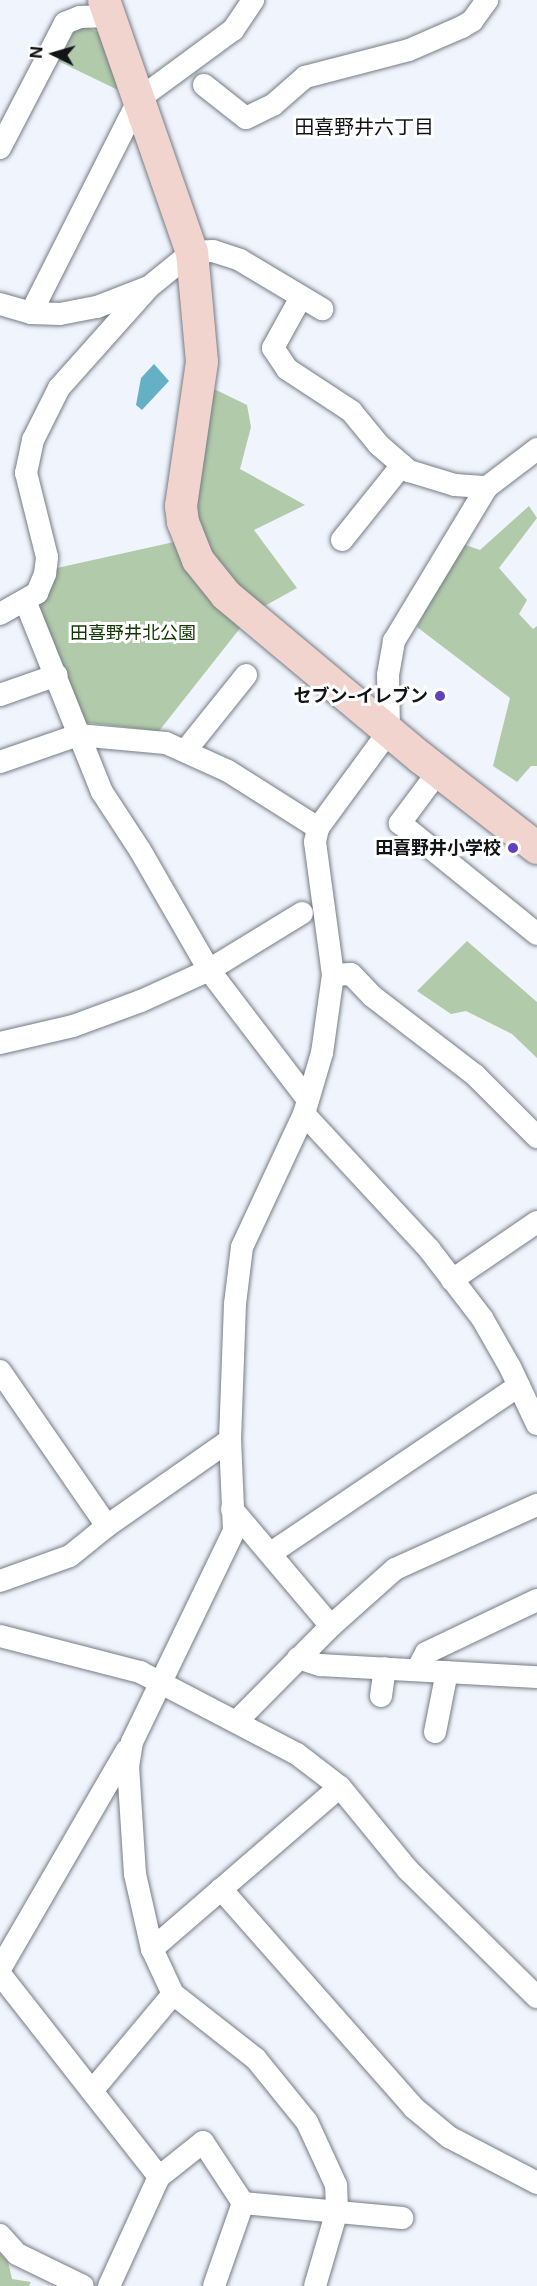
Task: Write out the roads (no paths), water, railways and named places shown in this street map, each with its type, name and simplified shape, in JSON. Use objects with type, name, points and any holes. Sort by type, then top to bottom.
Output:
[{"type":"street","points":[[31,312],[139,99],[233,30],[253,0]]},
{"type":"street","points":[[204,85],[246,117],[273,105],[305,76],[409,50],[462,27],[472,21],[486,0]]},
{"type":"street","points":[[0,148],[65,23],[107,8],[192,252],[202,362],[195,426],[181,486],[183,522],[188,539],[211,578],[226,595],[438,772],[537,848]]},
{"type":"street","points":[[0,614],[26,603],[37,593],[47,557],[26,473],[30,448],[59,388],[149,287],[192,252],[213,251],[240,260],[300,298],[322,309]]},
{"type":"street","points":[[0,304],[31,312],[60,314],[97,307],[149,287]]},
{"type":"street","points":[[300,298],[273,348],[287,369],[351,411],[379,445],[402,465],[434,480],[487,487]]},
{"type":"street","points":[[0,1969],[132,1742],[234,1531],[230,1440],[235,1304],[242,1247],[306,1107],[322,1053],[333,975],[315,842],[318,828],[389,731],[388,675],[394,641],[487,487],[537,449]]},
{"type":"street","points":[[342,540],[402,465]]},
{"type":"street","points":[[26,603],[57,675],[78,735],[102,792],[140,850],[209,970],[306,1107],[422,1241],[493,1336],[537,1424]]},
{"type":"street","points":[[0,695],[57,675]]},
{"type":"street","points":[[186,750],[246,675]]},
{"type":"street","points":[[0,762],[78,735],[166,743],[186,750],[228,771],[318,828]]},
{"type":"street","points":[[438,772],[400,823],[537,934]]},
{"type":"street","points":[[0,1043],[73,1026],[209,970],[303,913]]},
{"type":"street","points":[[333,975],[351,974],[372,996],[475,1075],[537,1137]]},
{"type":"street","points":[[452,1280],[537,1222]]},
{"type":"street","points":[[0,1371],[107,1526]]},
{"type":"street","points":[[271,1553],[519,1386]]},
{"type":"street","points":[[0,1581],[70,1556],[107,1526],[230,1440]]},
{"type":"street","points":[[237,1721],[331,1626],[395,1569],[537,1505]]},
{"type":"street","points":[[232,1509],[331,1626]]},
{"type":"street","points":[[417,1670],[426,1653],[537,1600]]},
{"type":"street","points":[[0,1636],[140,1672],[297,1754],[340,1787],[408,1870],[537,1997]]},
{"type":"street","points":[[298,1658],[320,1665],[537,1677]]},
{"type":"street","points":[[381,1696],[386,1668]]},
{"type":"street","points":[[435,1732],[447,1672]]},
{"type":"street","points":[[132,1742],[128,1767],[135,1874],[152,1949],[173,1994],[256,2059],[307,2122],[336,2185],[337,2211],[315,2286]]},
{"type":"street","points":[[152,1949],[340,1787]]},
{"type":"street","points":[[221,1889],[414,2108],[449,2137],[537,2183]]},
{"type":"street","points":[[0,1974],[159,2177]]},
{"type":"street","points":[[92,2091],[173,1994]]},
{"type":"street","points":[[109,2286],[159,2177],[203,2142],[243,2203]]},
{"type":"street","points":[[243,2203],[402,2218]]},
{"type":"street","points":[[214,2286],[243,2203]]},
{"type":"street","points":[[0,2235],[17,2254],[83,2286]]},
{"type":"water","points":[[154,364],[169,381],[142,410],[136,405],[141,378]]},
{"type":"place","name":"セブン-イレブン","points":[[440,696]]},
{"type":"place","name":"田喜野井小学校","points":[[513,848]]},
{"type":"district","name":"田喜野井六丁目","points":[[364,127]]},
{"type":"park label","name":"田喜野井北公園","points":[[133,633]]}]
